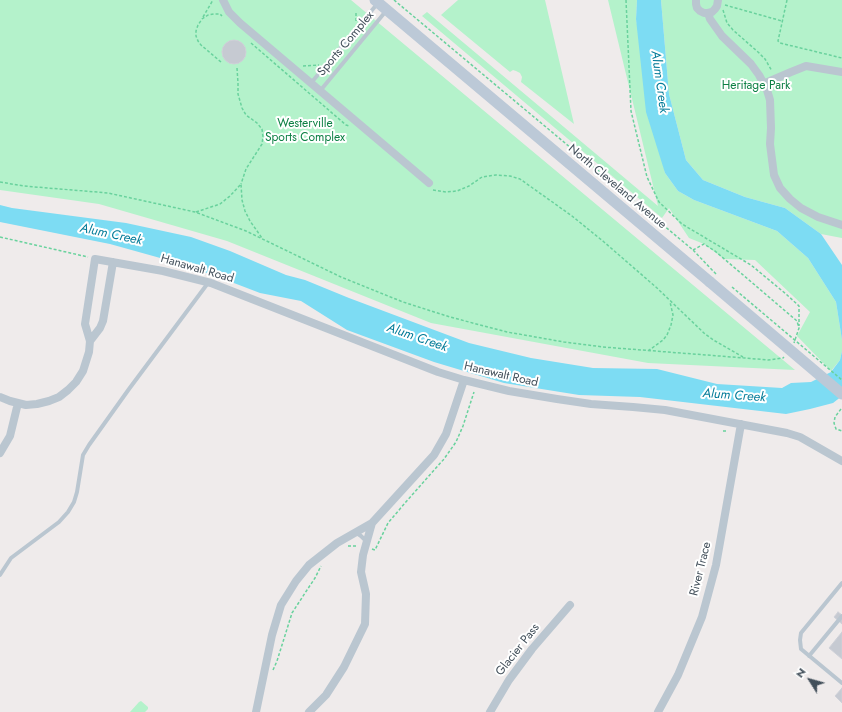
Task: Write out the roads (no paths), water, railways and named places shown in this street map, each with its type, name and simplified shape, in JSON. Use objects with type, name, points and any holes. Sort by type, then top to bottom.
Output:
[{"type":"main road","name":"North Cleveland Avenue","points":[[380,4],[713,278],[842,394]]},
{"type":"street","points":[[223,0],[229,12],[240,23],[429,186]]},
{"type":"street","points":[[696,0],[697,8],[704,13],[712,12],[717,6],[718,0]]},
{"type":"street","points":[[708,13],[722,36],[750,64],[759,75],[767,90],[770,100],[770,144],[774,175],[780,188],[801,208],[818,217],[842,226]]},
{"type":"street","points":[[764,84],[806,66],[842,72]]},
{"type":"street","name":"Hanawalt Road","points":[[90,341],[85,324],[95,259],[163,271],[208,283],[438,372],[464,380],[509,391],[557,399],[591,404],[664,410],[787,433],[800,437],[842,461]]},
{"type":"street","points":[[0,397],[18,403],[37,404],[59,397],[76,382],[83,371],[89,352],[90,341],[100,328],[103,321],[113,262]]},
{"type":"street","points":[[256,712],[272,635],[281,605],[296,581],[309,565],[337,543],[372,523],[434,455],[446,434],[464,380]]},
{"type":"street","points":[[0,453],[10,436],[18,403]]},
{"type":"street","name":"River Trace","points":[[658,712],[678,675],[702,617],[716,565],[741,424]]},
{"type":"street","points":[[309,712],[326,695],[344,668],[365,624],[366,594],[361,572],[363,555],[372,523]]},
{"type":"street","name":"Glacier Pass","points":[[490,712],[509,680],[532,649],[570,606]]},
{"type":"lane","name":"Sports Complex","points":[[311,83],[380,4]]},
{"type":"lane","name":"Sports Complex","points":[[320,91],[380,4]]},
{"type":"lane","points":[[0,575],[11,558],[59,522],[68,512],[74,502],[77,492],[83,455],[89,445],[208,283]]},
{"type":"lane","points":[[355,532],[367,542]]},
{"type":"lane","points":[[842,583],[801,632],[800,640],[801,649],[842,683]]},
{"type":"lane","points":[[809,656],[842,616]]},
{"type":"water","name":"Alum Creek","points":[[637,0],[661,0],[669,94],[686,160],[703,180],[745,197],[785,208],[821,234],[842,265],[842,340],[836,302],[808,258],[777,231],[694,200],[678,191],[665,173],[646,112],[636,19]]},
{"type":"water","name":"Alum Creek","points":[[0,205],[12,208],[126,223],[191,237],[230,251],[286,275],[305,280],[469,343],[531,358],[593,368],[657,369],[717,384],[782,388],[791,383],[811,382],[831,372],[840,360],[842,351],[842,396],[833,403],[786,414],[640,397],[579,395],[504,383],[434,362],[347,330],[301,301],[260,293],[171,261],[110,244],[0,222]]},
{"type":"park label","name":"Heritage Park","points":[[756,86]]},
{"type":"park label","name":"Westerville Sports Complex","points":[[305,131]]}]
